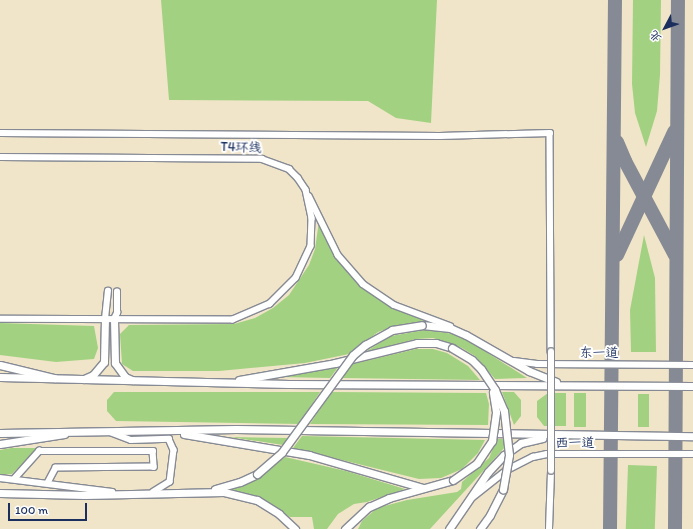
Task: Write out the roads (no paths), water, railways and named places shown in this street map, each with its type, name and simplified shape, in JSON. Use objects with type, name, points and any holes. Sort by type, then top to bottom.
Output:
[{"type":"main road","points":[[114,319],[115,363],[125,377],[134,381]]},
{"type":"main road","points":[[79,380],[93,375],[104,362],[105,320]]},
{"type":"main road","points":[[207,490],[234,484],[257,474],[282,452],[353,355],[385,333],[408,326],[422,325],[450,328],[466,335],[542,378],[566,384]]},
{"type":"main road","points":[[226,382],[335,363],[417,343],[436,343],[452,348],[472,360],[490,380],[500,400],[509,433],[508,467],[503,489],[490,515],[480,529]]},
{"type":"main road","points":[[0,365],[64,380]]},
{"type":"main road","points":[[0,377],[64,380],[289,384],[566,384],[693,386]]},
{"type":"main road","points":[[344,529],[369,507],[423,488],[452,480],[477,463],[492,441],[496,412],[490,380]]},
{"type":"main road","points":[[0,433],[48,430],[110,432],[236,429],[693,436]]},
{"type":"main road","points":[[168,431],[309,454],[423,488]]},
{"type":"main road","points":[[0,444],[76,432]]},
{"type":"main road","points":[[449,529],[471,499],[488,472],[504,455],[521,443],[558,435]]},
{"type":"main road","points":[[0,493],[120,493],[207,490],[240,494],[257,500],[279,514],[295,529]]},
{"type":"street","points":[[0,133],[440,136],[550,133],[551,471],[549,529]]},
{"type":"street","name":"T4环线","points":[[0,157],[262,159],[289,169],[306,190],[312,218],[311,246],[296,278],[270,304],[254,314],[233,320],[0,319]]},
{"type":"street","points":[[306,190],[338,255],[363,284],[394,304],[437,320],[466,335]]},
{"type":"street","points":[[105,320],[108,291]]},
{"type":"street","points":[[114,319],[117,292]]},
{"type":"street","name":"东一道","points":[[506,359],[537,364],[693,365]]},
{"type":"street","points":[[110,432],[131,440],[169,439],[174,450],[170,482],[154,492]]},
{"type":"street","points":[[14,479],[39,451],[153,451],[154,467],[56,468],[48,483]]},
{"type":"street","name":"西一道","points":[[471,499],[507,470],[533,457],[547,454],[693,454]]},
{"type":"street","points":[[0,478],[120,493]]}]
